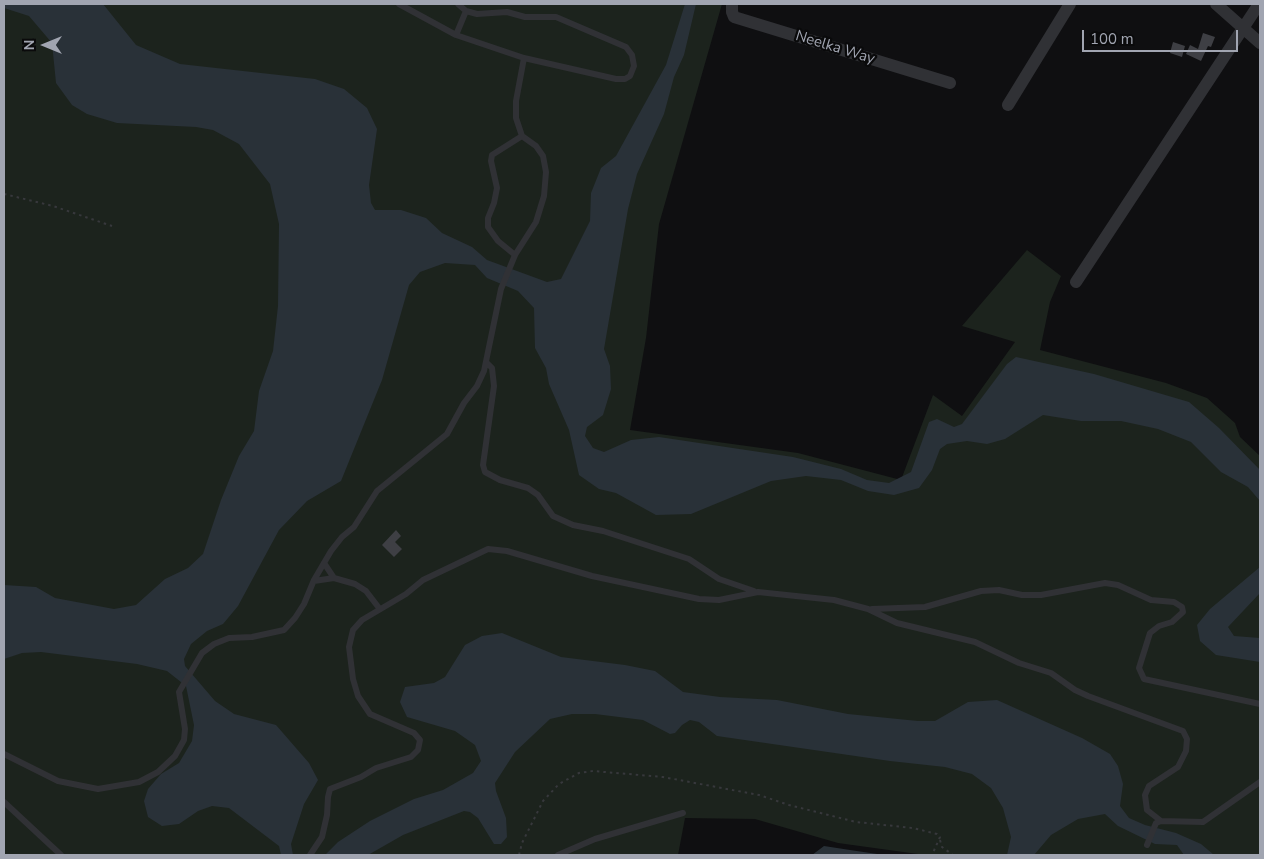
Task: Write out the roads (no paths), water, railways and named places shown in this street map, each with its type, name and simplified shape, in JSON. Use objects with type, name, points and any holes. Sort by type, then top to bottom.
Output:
[{"type":"street","name":"Neelka Way","points":[[732,4],[734,17],[950,83]]},
{"type":"street","points":[[1008,105],[1070,4]]},
{"type":"street","points":[[1216,4],[1260,43]]},
{"type":"street","points":[[1076,282],[1259,4]]},
{"type":"lane","points":[[399,4],[456,35],[524,58],[616,79],[625,79],[630,76],[634,66],[632,54],[626,47],[556,17],[525,17],[507,12],[477,14],[466,11],[458,4]]},
{"type":"lane","points":[[456,35],[466,11]]},
{"type":"lane","points":[[4,754],[58,781],[71,785],[98,788],[138,782],[158,772],[175,756],[184,740],[185,729],[178,697],[182,686],[202,653],[214,644],[229,638],[284,630],[304,604],[324,563],[342,537],[354,526],[377,491],[447,434],[464,402],[477,386],[486,362],[501,289],[515,255],[536,222],[544,196],[546,172],[544,156],[536,146],[522,136],[516,118],[516,100],[524,58]]},
{"type":"lane","points":[[515,255],[498,241],[488,227],[488,218],[497,188],[491,161],[492,155],[522,136]]},
{"type":"lane","points":[[486,362],[492,368],[494,386],[483,465],[485,472],[500,480],[528,488],[538,495],[553,516],[574,525],[603,531],[689,559],[719,579],[740,588],[758,592],[834,600],[868,609],[897,623],[975,642],[1019,663],[1050,673],[1082,693],[1183,731],[1187,739],[1186,751],[1178,767],[1149,786],[1144,795],[1147,810],[1158,822],[1203,822],[1260,782]]},
{"type":"lane","points":[[310,855],[322,836],[328,815],[330,789],[361,777],[376,768],[411,757],[418,750],[420,740],[414,733],[370,714],[358,696],[353,679],[349,647],[353,630],[362,620],[379,608],[406,594],[423,580],[488,549],[506,550],[592,576],[683,597],[719,600],[758,592]]},
{"type":"lane","points":[[324,563],[334,578]]},
{"type":"lane","points":[[314,581],[334,578],[355,584],[366,591],[379,608]]},
{"type":"lane","points":[[868,609],[925,608],[981,591],[999,590],[1022,595],[1041,596],[1105,584],[1118,585],[1151,600],[1174,602],[1182,607],[1183,612],[1172,622],[1159,626],[1150,633],[1139,668],[1144,679],[1260,704]]},
{"type":"lane","points":[[4,802],[61,855]]},
{"type":"lane","points":[[558,855],[595,839],[683,813]]},
{"type":"lane","points":[[1147,845],[1158,822]]}]
